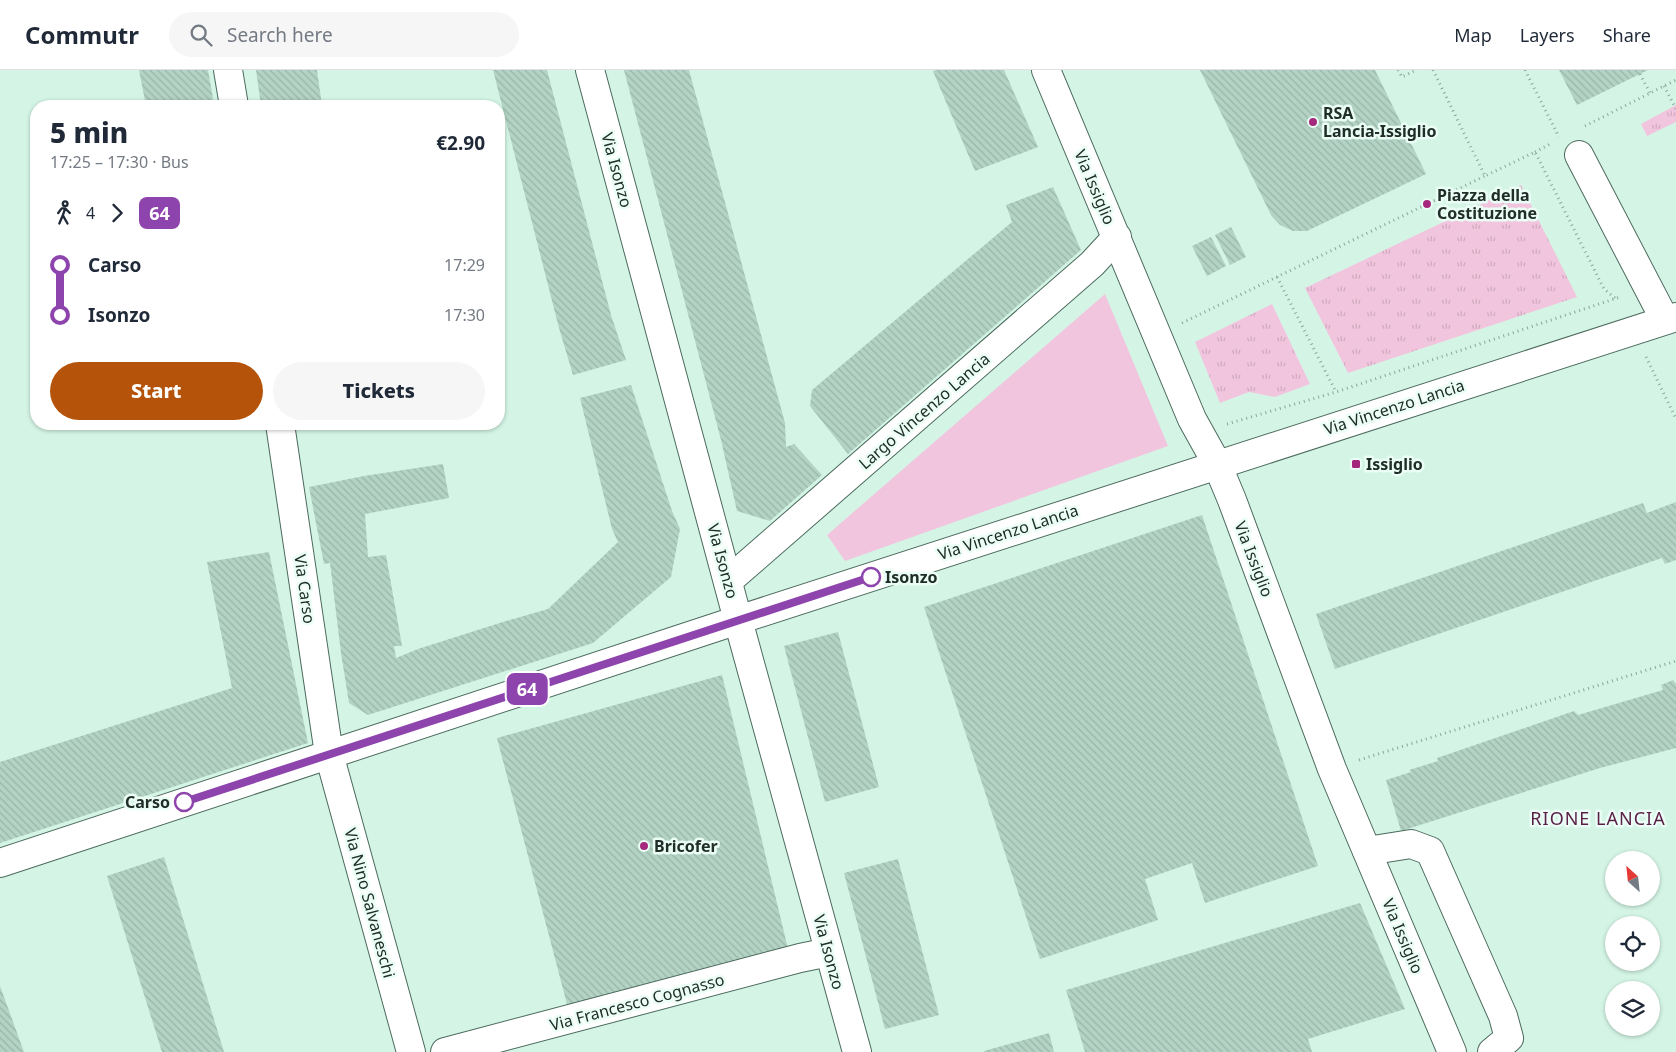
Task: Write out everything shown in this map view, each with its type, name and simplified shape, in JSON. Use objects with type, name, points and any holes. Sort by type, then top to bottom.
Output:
[{"type":"street","points":[[228,70],[233,100]]},
{"type":"street","name":"Via Isonzo","points":[[590,70],[857,1052]]},
{"type":"street","name":"Via Issiglio","points":[[1046,70],[1199,432],[1217,464],[1332,769],[1452,1052]]},
{"type":"street","points":[[1569,143],[1648,288],[1671,318]]},
{"type":"street","name":"Largo Vincenzo Lancia","points":[[728,581],[1092,264],[1117,238]]},
{"type":"street","name":"Via Vincenzo Lancia","points":[[0,863],[738,620],[1671,318]]},
{"type":"street","name":"Via Carso","points":[[281,430],[330,754]]},
{"type":"street","name":"Via Nino Salvaneschi","points":[[330,754],[411,1052]]},
{"type":"street","points":[[1367,852],[1411,844],[1430,851],[1503,1016],[1509,1038],[1492,1052]]},
{"type":"street","name":"Via Francesco Cognasso","points":[[445,1052],[829,952]]},
{"type":"path","points":[[1398,70],[1402,77],[1416,70]]},
{"type":"path","points":[[1433,70],[1485,176]]},
{"type":"path","points":[[1156,332],[1185,322],[1535,152],[1569,143],[1525,70]]},
{"type":"path","points":[[1640,74],[1650,93]]},
{"type":"path","points":[[1584,126],[1676,80]]},
{"type":"path","points":[[1664,86],[1676,109]]},
{"type":"path","points":[[1535,152],[1604,289],[1616,298]]},
{"type":"path","points":[[1277,277],[1336,392]]},
{"type":"path","points":[[1199,432],[1336,392],[1648,288]]},
{"type":"path","points":[[1643,352],[1676,419]]},
{"type":"path","points":[[1332,769],[1676,661]]},
{"type":"green space","points":[[1676,105],[1676,122],[1647,136],[1641,124]]},
{"type":"green space","points":[[1521,185],[1577,297],[1348,373],[1305,288]]},
{"type":"green space","points":[[1105,294],[1168,446],[845,561],[827,535]]},
{"type":"green space","points":[[1272,304],[1310,384],[1275,397],[1249,392],[1220,403],[1195,342]]},
{"type":"building","points":[[139,70],[208,70],[213,100],[145,100]]},
{"type":"building","points":[[256,70],[317,70],[321,100],[260,100]]},
{"type":"building","points":[[493,70],[547,70],[611,315],[626,360],[573,375],[559,328],[505,117],[505,100],[501,100]]},
{"type":"building","points":[[624,70],[689,70],[785,423],[786,447],[794,444],[822,475],[770,521],[737,511],[721,440]]},
{"type":"building","points":[[1004,70],[1038,147],[975,171],[933,71]]},
{"type":"building","name":"RSA Lancia-Issiglio","points":[[1200,70],[1375,70],[1426,174],[1307,231],[1293,231],[1280,225],[1271,215]]},
{"type":"building","points":[[1559,70],[1648,70],[1577,105]]},
{"type":"building","points":[[1053,187],[1081,250],[848,454],[810,406],[812,390],[1012,222],[1006,205]]},
{"type":"building","points":[[1231,227],[1246,257],[1230,265],[1215,235]]},
{"type":"building","points":[[1211,237],[1226,266],[1207,276],[1192,246]]},
{"type":"building","points":[[631,385],[672,511],[680,529],[671,577],[593,643],[368,715],[349,703],[330,563],[324,564],[309,487],[364,476],[443,464],[449,498],[365,514],[368,557],[386,555],[402,646],[394,646],[396,658],[418,649],[548,609],[618,542],[612,529],[580,398]]},
{"type":"building","points":[[1676,502],[1676,560],[1665,564],[1662,558],[1335,669],[1316,614],[1643,503],[1647,513]]},
{"type":"building","points":[[1202,515],[1318,866],[1205,903],[1192,863],[1145,879],[1158,920],[1040,959],[924,607]]},
{"type":"building","points":[[269,552],[308,743],[0,843],[0,762],[232,688],[207,562]]},
{"type":"building","points":[[838,632],[879,787],[825,802],[784,646]]},
{"type":"building","name":"Bricofer","points":[[722,675],[789,953],[568,1008],[497,738]]},
{"type":"building","points":[[1673,680],[1676,684],[1676,748],[1600,768],[1401,831],[1386,780],[1438,761],[1437,758],[1574,711],[1578,715],[1663,690],[1661,685]]},
{"type":"building","points":[[164,857],[224,1052],[162,1052],[107,876]]},
{"type":"building","points":[[898,859],[939,1015],[885,1029],[844,873]]},
{"type":"building","points":[[1360,903],[1405,1009],[1308,1039],[1312,1052],[1085,1052],[1066,990]]},
{"type":"building","points":[[0,986],[24,1052],[0,1052]]},
{"type":"building","points":[[1049,1033],[1054,1052],[984,1052],[984,1051]]},
{"type":"bus line","name":"64","points":[[184,802],[871,577]]},
{"type":"place","name":"RSA Lancia-Issiglio","points":[[1313,122]]},
{"type":"place","name":"Piazza della Costituzione","points":[[1427,204]]},
{"type":"place","name":"Issiglio","points":[[1356,464]]},
{"type":"place","name":"Isonzo","points":[[871,577]]},
{"type":"place","name":"Carso","points":[[184,802]]},
{"type":"place","name":"Bricofer","points":[[644,846]]},
{"type":"district","name":"RIONE LANCIA","points":[[1598,818]]}]
